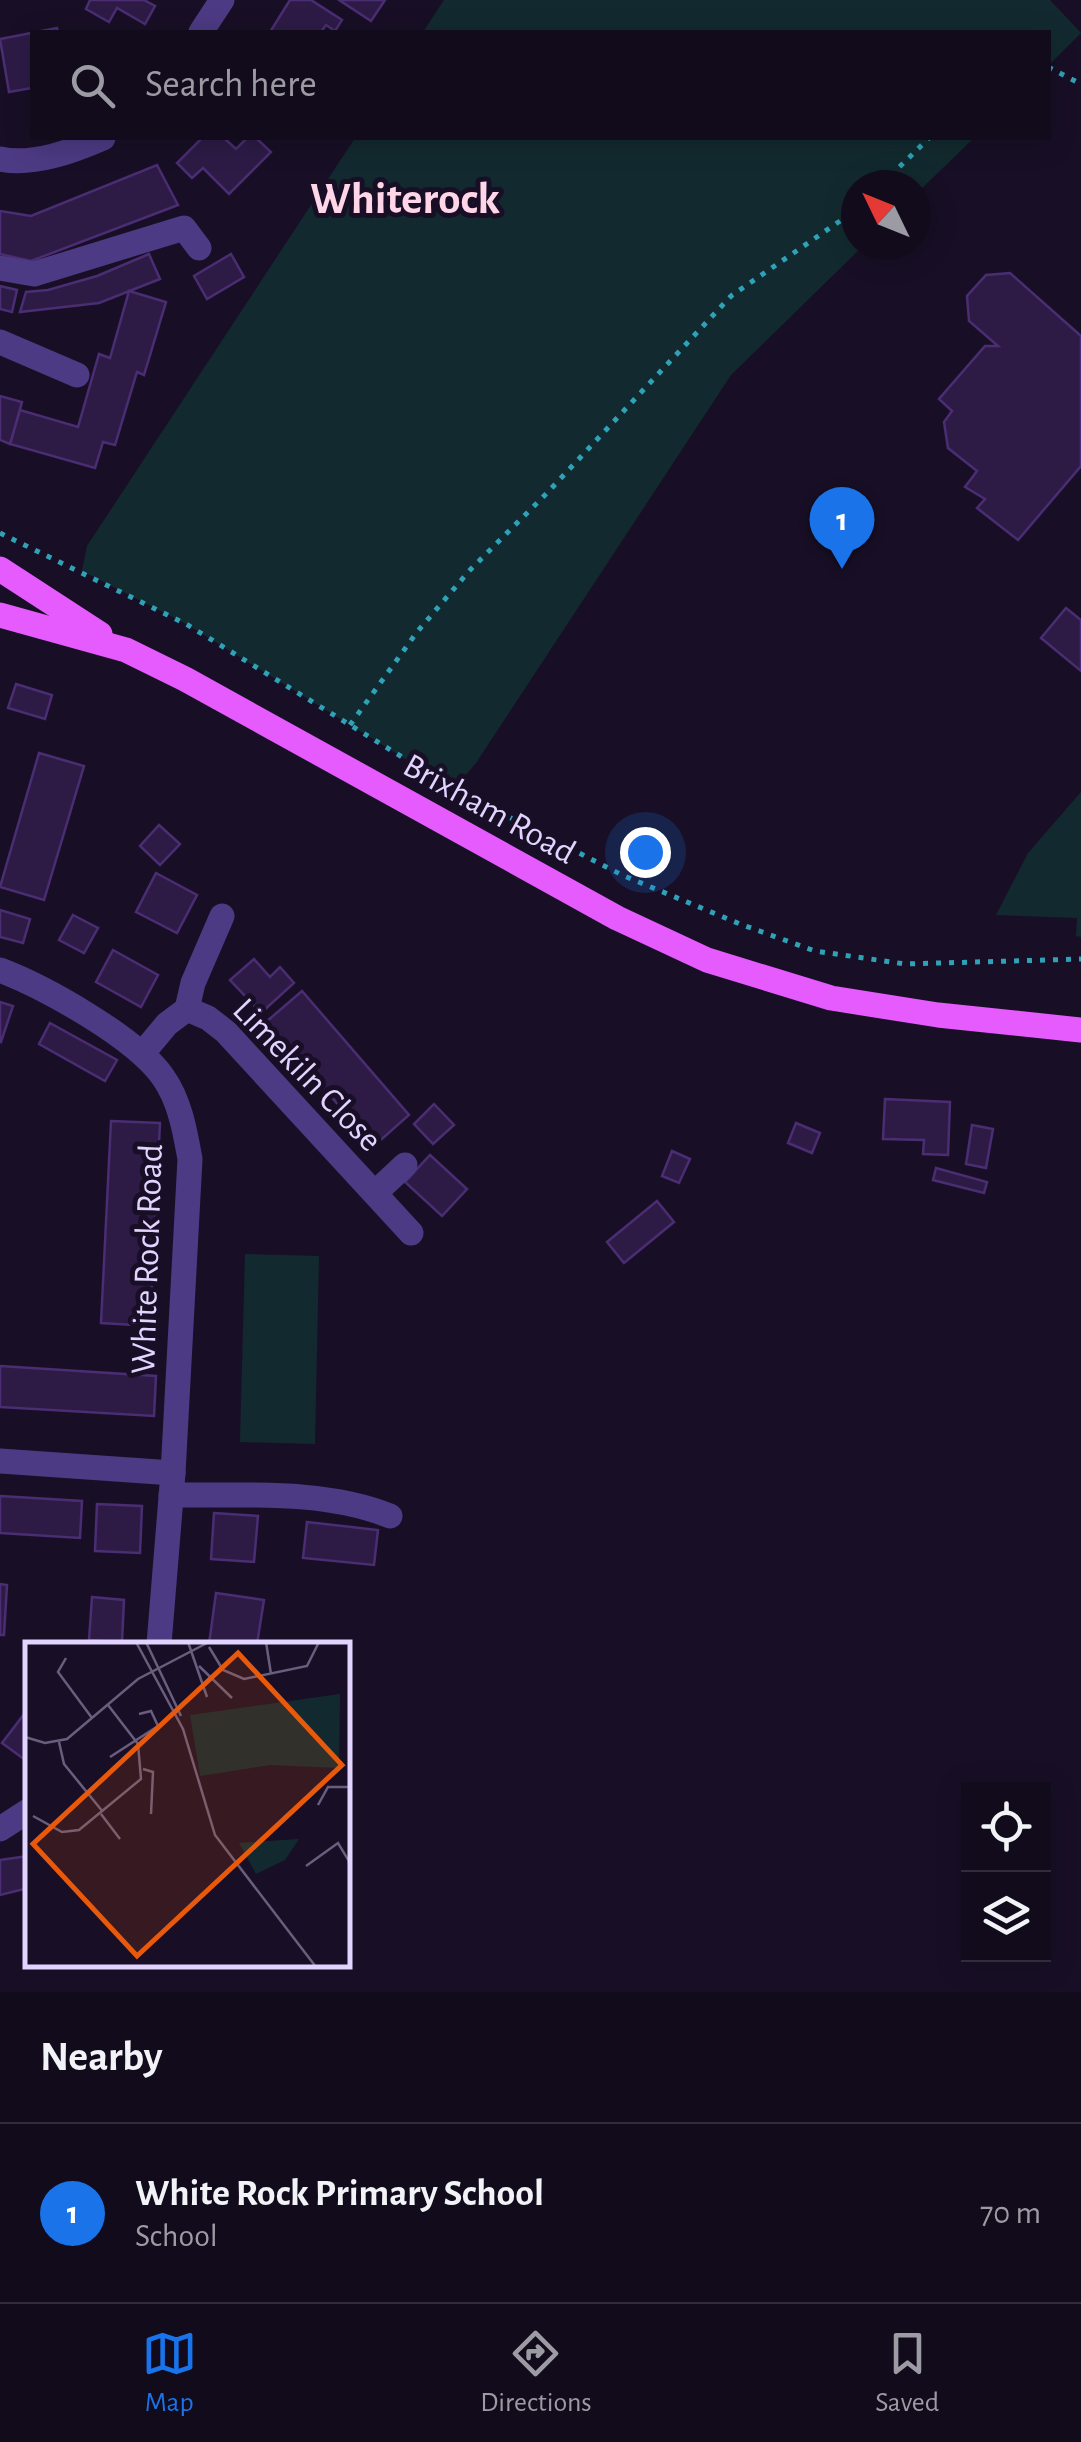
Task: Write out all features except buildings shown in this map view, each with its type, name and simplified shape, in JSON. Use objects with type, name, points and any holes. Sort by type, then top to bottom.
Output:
[{"type":"main road","points":[[0,570],[126,650]]},
{"type":"main road","name":"Brixham Road","points":[[0,615],[126,650],[616,918],[707,960],[831,998],[938,1016],[1081,1030]]},
{"type":"street","points":[[202,30],[222,0]]},
{"type":"street","points":[[0,159],[14,162],[73,151],[98,140]]},
{"type":"street","points":[[0,268],[34,274],[184,228],[199,248]]},
{"type":"street","points":[[0,342],[77,375]]},
{"type":"street","name":"Limekiln Close","points":[[142,1054],[187,1009],[193,984],[222,916]]},
{"type":"street","name":"White Rock Road","points":[[0,970],[42,986],[142,1054],[164,1078],[182,1116],[190,1159],[159,1642]]},
{"type":"street","name":"Limekiln Close","points":[[187,1009],[226,1032],[411,1233]]},
{"type":"street","name":"Limekiln Close","points":[[375,1194],[405,1165]]},
{"type":"street","points":[[0,1461],[360,1504],[390,1516]]},
{"type":"path","points":[[1051,69],[1081,84]]},
{"type":"path","points":[[897,170],[927,140]]},
{"type":"path","points":[[350,725],[417,632],[470,570],[560,480],[730,296],[841,220]]},
{"type":"path","points":[[0,533],[186,624],[454,789],[622,875],[740,924],[815,950],[905,964],[1081,959]]},
{"type":"green space","points":[[444,0],[1050,0],[1081,33],[1051,63],[1051,30],[424,30]]},
{"type":"green space","points":[[354,140],[972,140],[931,180],[931,170],[841,170],[841,260],[849,260],[731,375],[476,763],[454,789],[186,624],[82,571],[87,546]]},
{"type":"green space","points":[[1081,792],[1081,937],[1076,936],[1077,918],[996,915],[1028,853]]},
{"type":"green space","points":[[245,1254],[319,1256],[315,1444],[240,1442]]},
{"type":"place","name":"White Rock Primary School","points":[[842,569]]},
{"type":"district","name":"Whiterock","points":[[405,197]]}]
